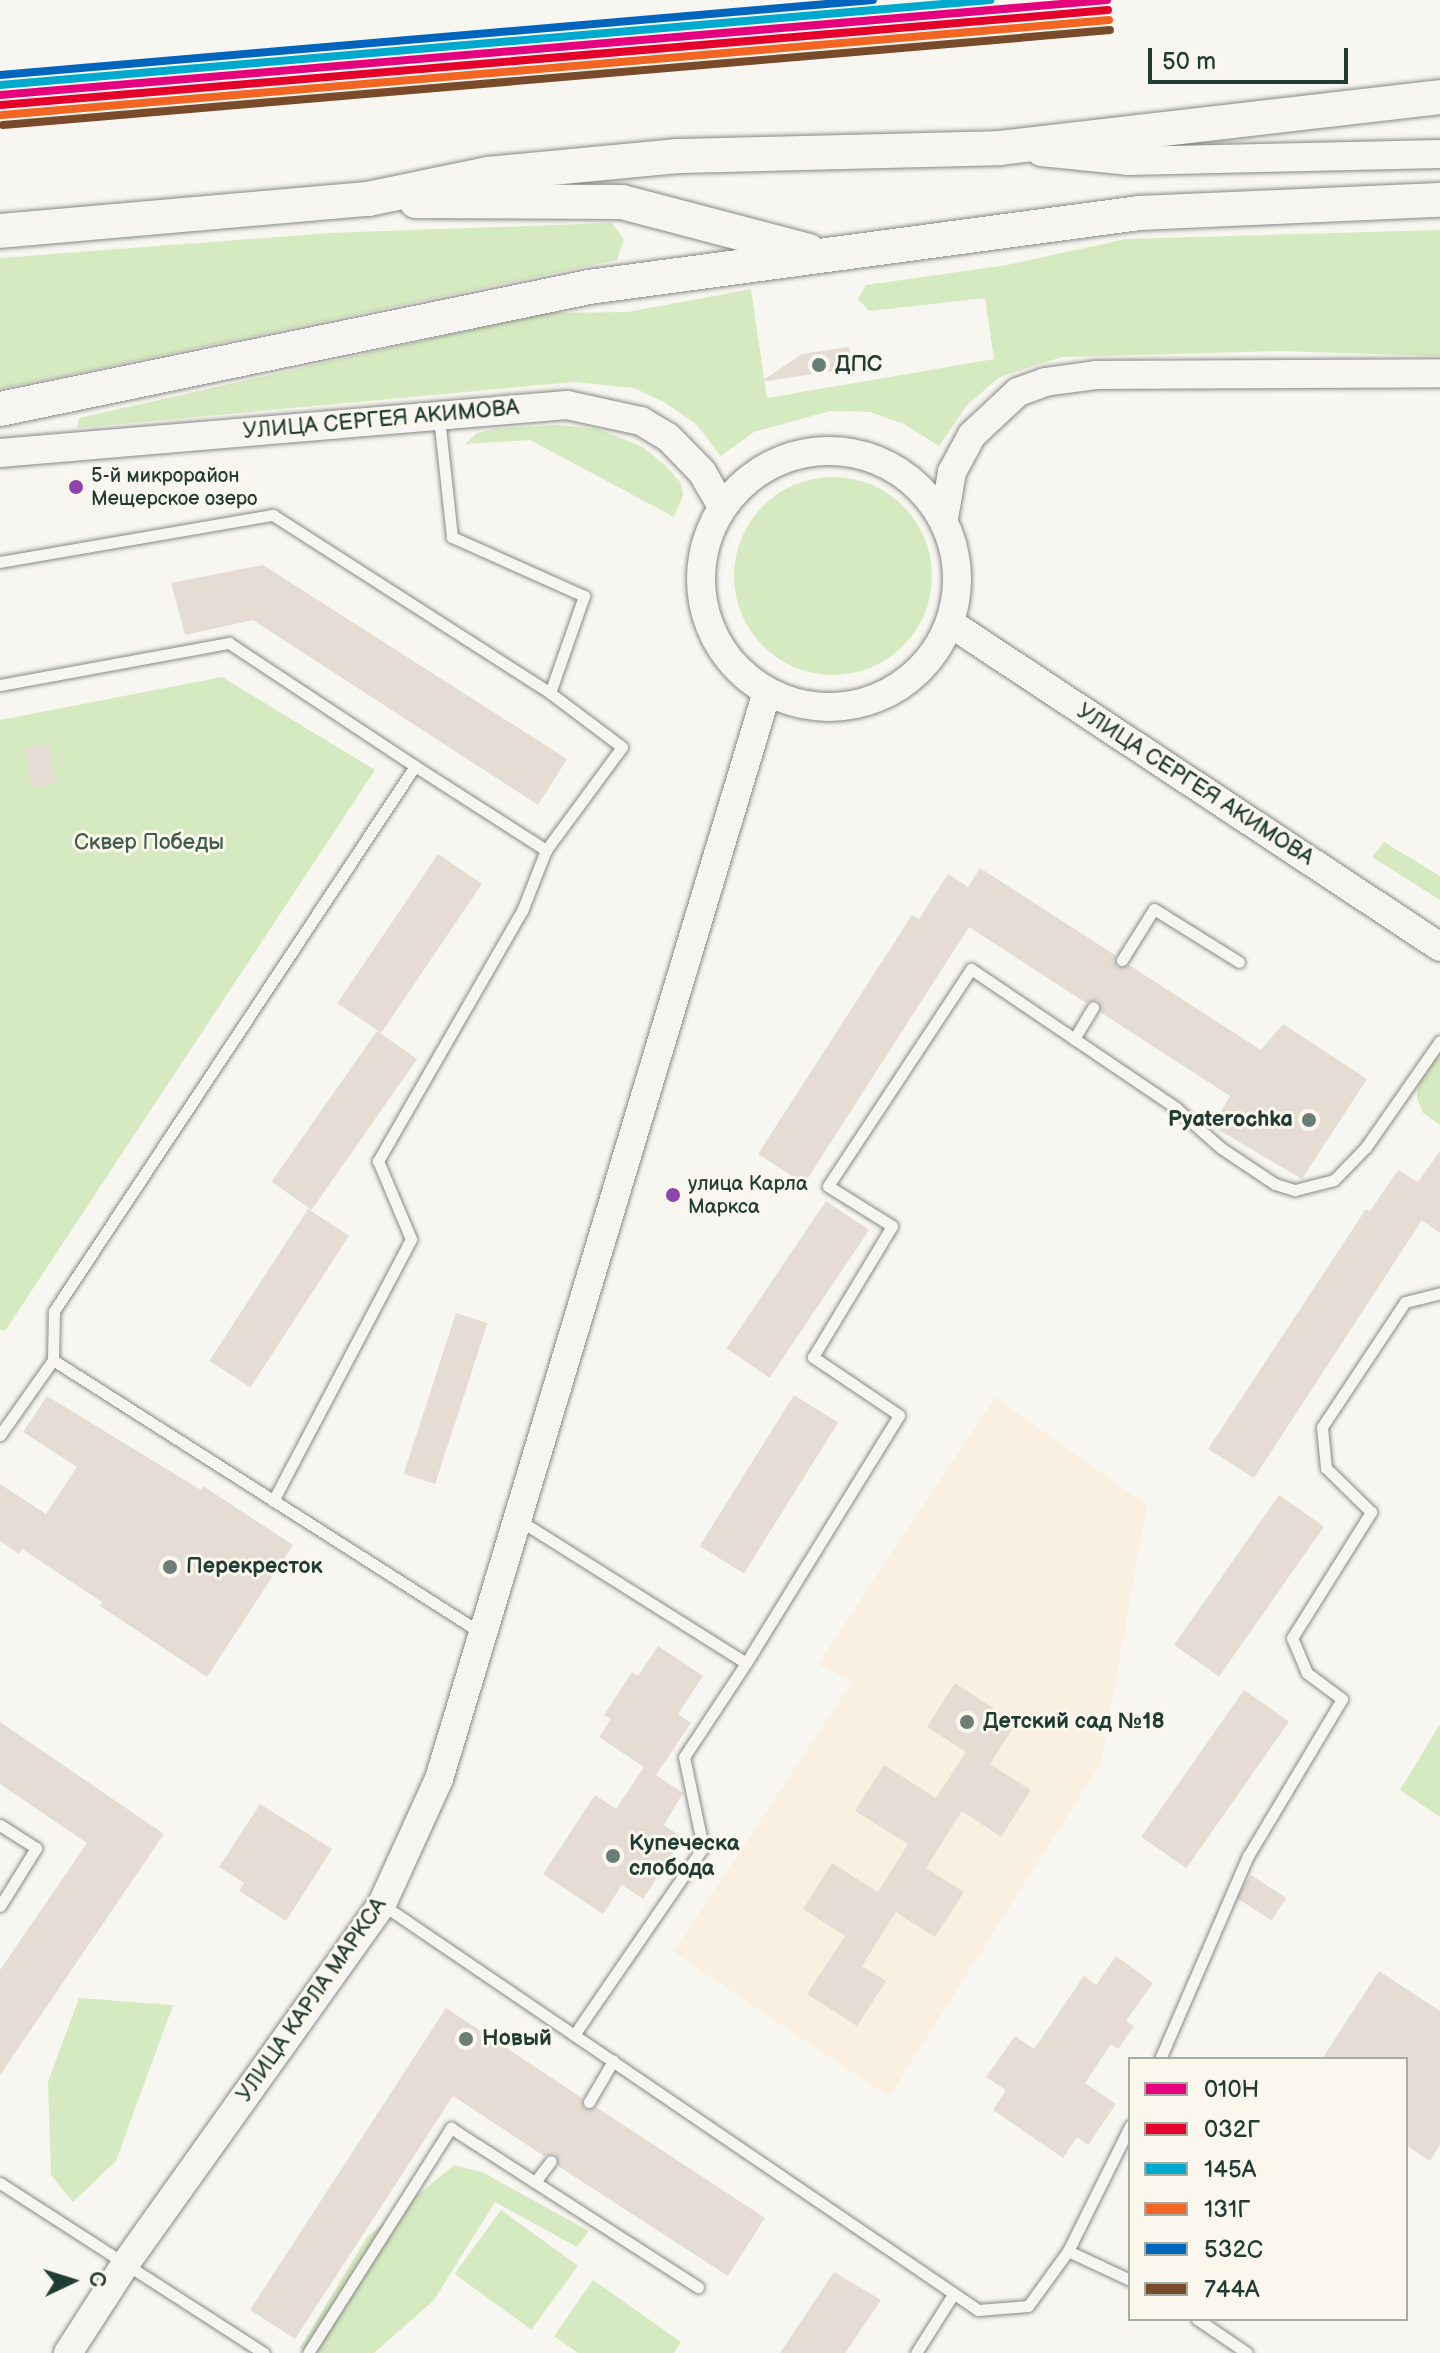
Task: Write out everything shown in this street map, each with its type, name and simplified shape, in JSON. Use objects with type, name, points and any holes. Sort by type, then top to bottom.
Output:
[{"type":"main road","points":[[368,199],[409,187],[488,174],[678,156],[1000,148],[1440,97]]},
{"type":"main road","points":[[0,231],[368,199],[622,202],[690,216],[821,254]]},
{"type":"main road","points":[[0,409],[589,287],[1139,213],[1440,200]]},
{"type":"street","points":[[1000,148],[1128,161],[1440,154]]},
{"type":"street","points":[[944,518],[903,474],[865,455],[823,450],[782,459],[746,480],[722,506],[704,551],[701,593],[713,633],[737,668],[766,695],[812,706],[855,704],[882,694],[928,661],[950,623],[957,582],[944,518],[952,472],[972,435],[1018,392],[1045,382],[1096,375],[1440,373]]},
{"type":"street","name":"УЛИЦА СЕРГЕЯ АКИМОВА","points":[[0,453],[439,413],[567,405],[641,421],[668,437],[702,472],[722,506]]},
{"type":"street","name":"УЛИЦА СЕРГЕЯ АКИМОВА","points":[[950,623],[1440,947]]},
{"type":"street","name":"УЛИЦА КАРЛА МАРКСА","points":[[68,2353],[126,2263],[382,1904],[439,1779],[519,1520],[713,858],[766,695]]},
{"type":"lane","points":[[439,413],[452,537],[584,596],[550,693]]},
{"type":"lane","points":[[0,562],[273,515],[550,693],[622,747],[546,850],[522,911],[378,1161],[411,1239],[273,1501]]},
{"type":"lane","points":[[0,685],[229,643],[546,850]]},
{"type":"lane","points":[[0,1435],[53,1360],[54,1311],[415,766]]},
{"type":"lane","points":[[1122,960],[1154,909],[1239,962]]},
{"type":"lane","points":[[574,2035],[703,1847],[684,1757],[746,1663],[899,1415],[813,1357],[892,1226],[828,1186],[971,969],[1176,1108],[1221,1148],[1275,1184],[1295,1190],[1334,1180],[1366,1147],[1440,1041]]},
{"type":"lane","points":[[1074,1039],[1093,1007]]},
{"type":"lane","points":[[1161,2057],[1248,1856],[1342,1699],[1307,1673],[1292,1638],[1371,1512],[1326,1468],[1322,1427],[1405,1302],[1440,1293]]},
{"type":"lane","points":[[53,1360],[483,1634]]},
{"type":"lane","points":[[519,1520],[746,1663]]},
{"type":"lane","points":[[0,1825],[36,1848],[0,1906]]},
{"type":"lane","points":[[382,1904],[883,2243],[952,2296],[978,2310],[1028,2306],[1068,2251],[1128,2130]]},
{"type":"lane","points":[[589,2102],[613,2061]]},
{"type":"lane","points":[[308,2353],[451,2128],[698,2287]]},
{"type":"lane","points":[[535,2182],[551,2161]]},
{"type":"lane","points":[[0,2183],[264,2353]]},
{"type":"lane","points":[[1068,2251],[1128,2279]]},
{"type":"lane","points":[[916,2353],[952,2296]]},
{"type":"lane","points":[[1200,2321],[1247,2353]]},
{"type":"shaded area","name":"Детский сад №18","points":[[995,1397],[1147,1505],[1101,1763],[889,2097],[673,1952],[852,1682],[818,1664]]},
{"type":"green space","points":[[612,223],[624,239],[617,260],[0,389],[0,258],[329,233]]},
{"type":"green space","points":[[1440,230],[1440,356],[1279,351],[1062,357],[1000,377],[968,404],[939,446],[904,424],[870,412],[830,411],[754,432],[721,456],[696,424],[664,402],[634,388],[574,382],[77,428],[79,418],[545,313],[628,312],[751,289],[767,398],[994,359],[985,298],[869,311],[858,299],[866,285],[1007,265],[1126,239]]},
{"type":"green space","points":[[557,425],[598,429],[641,446],[664,464],[681,483],[683,496],[674,517],[530,440],[465,444],[477,433],[494,429]]},
{"type":"green space","points":[[833,477],[871,485],[903,506],[924,538],[932,576],[924,614],[903,646],[871,667],[833,675],[795,667],[763,646],[742,614],[734,576],[742,538],[763,506],[795,485]]},
{"type":"green space","name":"Сквер Победы","points":[[222,677],[375,770],[5,1331],[0,1329],[0,720]]},
{"type":"green space","points":[[1384,842],[1440,876],[1440,900],[1372,857]]},
{"type":"green space","points":[[1440,1049],[1440,1125],[1423,1113],[1417,1098],[1418,1083]]},
{"type":"green space","points":[[1440,1724],[1440,1817],[1400,1790]]},
{"type":"green space","points":[[79,1998],[173,2005],[116,2161],[73,2202],[51,2175],[48,2082]]},
{"type":"green space","points":[[454,2165],[482,2172],[589,2231],[577,2247],[495,2202],[434,2300],[374,2353],[310,2353],[300,2348],[367,2237]]},
{"type":"green space","points":[[501,2210],[578,2266],[531,2330],[455,2274]]},
{"type":"green space","points":[[593,2280],[681,2342],[674,2353],[578,2353],[554,2336]]},
{"type":"building","name":"ДПС","points":[[849,347],[853,368],[760,382],[802,354]]},
{"type":"building","points":[[263,565],[567,759],[538,805],[253,620],[185,635],[171,583]]},
{"type":"building","points":[[49,744],[55,784],[31,787],[24,748]]},
{"type":"building","points":[[438,854],[482,884],[381,1033],[337,1003]]},
{"type":"building","points":[[980,868],[1115,955],[1117,967],[1129,965],[1261,1050],[1283,1024],[1367,1079],[1302,1179],[1212,1126],[1230,1096],[1100,1012],[1098,1000],[1086,1003],[969,927],[804,1184],[758,1154],[912,915],[919,919],[948,874],[968,887]]},
{"type":"building","points":[[377,1031],[417,1059],[312,1210],[271,1182]]},
{"type":"building","points":[[1440,1151],[1440,1233],[1422,1220],[1254,1478],[1208,1449],[1366,1209],[1370,1211],[1398,1170],[1418,1182]]},
{"type":"building","points":[[826,1201],[869,1230],[770,1378],[726,1349]]},
{"type":"building","points":[[308,1209],[349,1236],[251,1387],[209,1361]]},
{"type":"building","points":[[456,1313],[487,1323],[435,1484],[404,1474]]},
{"type":"building","points":[[794,1395],[838,1423],[744,1574],[700,1546]]},
{"type":"building","points":[[47,1396],[201,1490],[203,1486],[293,1545],[207,1677],[100,1606],[102,1602],[22,1549],[19,1554],[0,1541],[0,1484],[46,1514],[77,1467],[23,1432]]},
{"type":"building","points":[[1279,1495],[1324,1527],[1219,1676],[1174,1645]]},
{"type":"building","points":[[658,1646],[703,1676],[678,1714],[691,1723],[656,1775],[599,1737],[611,1719],[604,1715],[632,1672],[638,1676]]},
{"type":"building","points":[[955,1683],[1016,1723],[990,1764],[1031,1790],[1001,1837],[962,1811],[926,1868],[964,1892],[935,1937],[896,1912],[862,1966],[886,1981],[857,2026],[807,1994],[845,1936],[803,1909],[832,1863],[878,1892],[908,1844],[855,1811],[884,1765],[936,1798],[966,1752],[927,1727]]},
{"type":"building","points":[[1244,1690],[1289,1722],[1186,1868],[1141,1837]]},
{"type":"building","points":[[0,1722],[164,1834],[0,2075],[0,1970],[87,1843],[0,1784]]},
{"type":"building","name":"Купеческа слобода","points":[[644,1767],[683,1793],[664,1825],[683,1838],[643,1899],[622,1885],[603,1914],[543,1874],[595,1795],[616,1809]]},
{"type":"building","points":[[260,1804],[332,1849],[286,1921],[239,1891],[244,1883],[219,1867]]},
{"type":"building","points":[[1251,1875],[1286,1898],[1272,1921],[1236,1898]]},
{"type":"building","points":[[1116,1956],[1153,1983],[1126,2021],[1134,2026],[1118,2049],[1111,2044],[1085,2083],[1116,2104],[1088,2145],[1077,2137],[1063,2158],[993,2110],[1006,2090],[986,2077],[1015,2036],[1034,2049],[1084,1976],[1096,1985]]},
{"type":"building","points":[[1379,1971],[1440,2011],[1440,2145],[1430,2161],[1408,2146],[1408,2057],[1323,2057]]},
{"type":"building","points":[[446,2008],[582,2098],[584,2109],[596,2107],[765,2218],[728,2276],[558,2166],[555,2154],[544,2156],[453,2096],[295,2339],[250,2310]]},
{"type":"building","points":[[834,2272],[881,2300],[845,2353],[780,2353]]},
{"type":"transit line","name":"532С","points":[[0,75],[873,0]]},
{"type":"transit line","name":"145А","points":[[0,85],[990,0]]},
{"type":"transit line","name":"010Н","points":[[0,95],[1107,0]]},
{"type":"transit line","name":"032Г","points":[[1,105],[1108,10]]},
{"type":"transit line","name":"131Г","points":[[2,115],[1109,20]]},
{"type":"transit line","name":"744А","points":[[3,125],[1110,30]]},
{"type":"place","name":"ДПС","points":[[819,365]]},
{"type":"place","name":"5-й микрорайон Мещерское озеро","points":[[76,487]]},
{"type":"place","name":"Pyaterochka","points":[[1309,1120]]},
{"type":"place","name":"улица Карла Маркса","points":[[673,1195]]},
{"type":"place","name":"Перекресток","points":[[170,1567]]},
{"type":"place","name":"Детский сад №18","points":[[967,1722]]},
{"type":"place","name":"Купеческа слобода","points":[[613,1856]]},
{"type":"place","name":"Новый","points":[[466,2039]]}]
